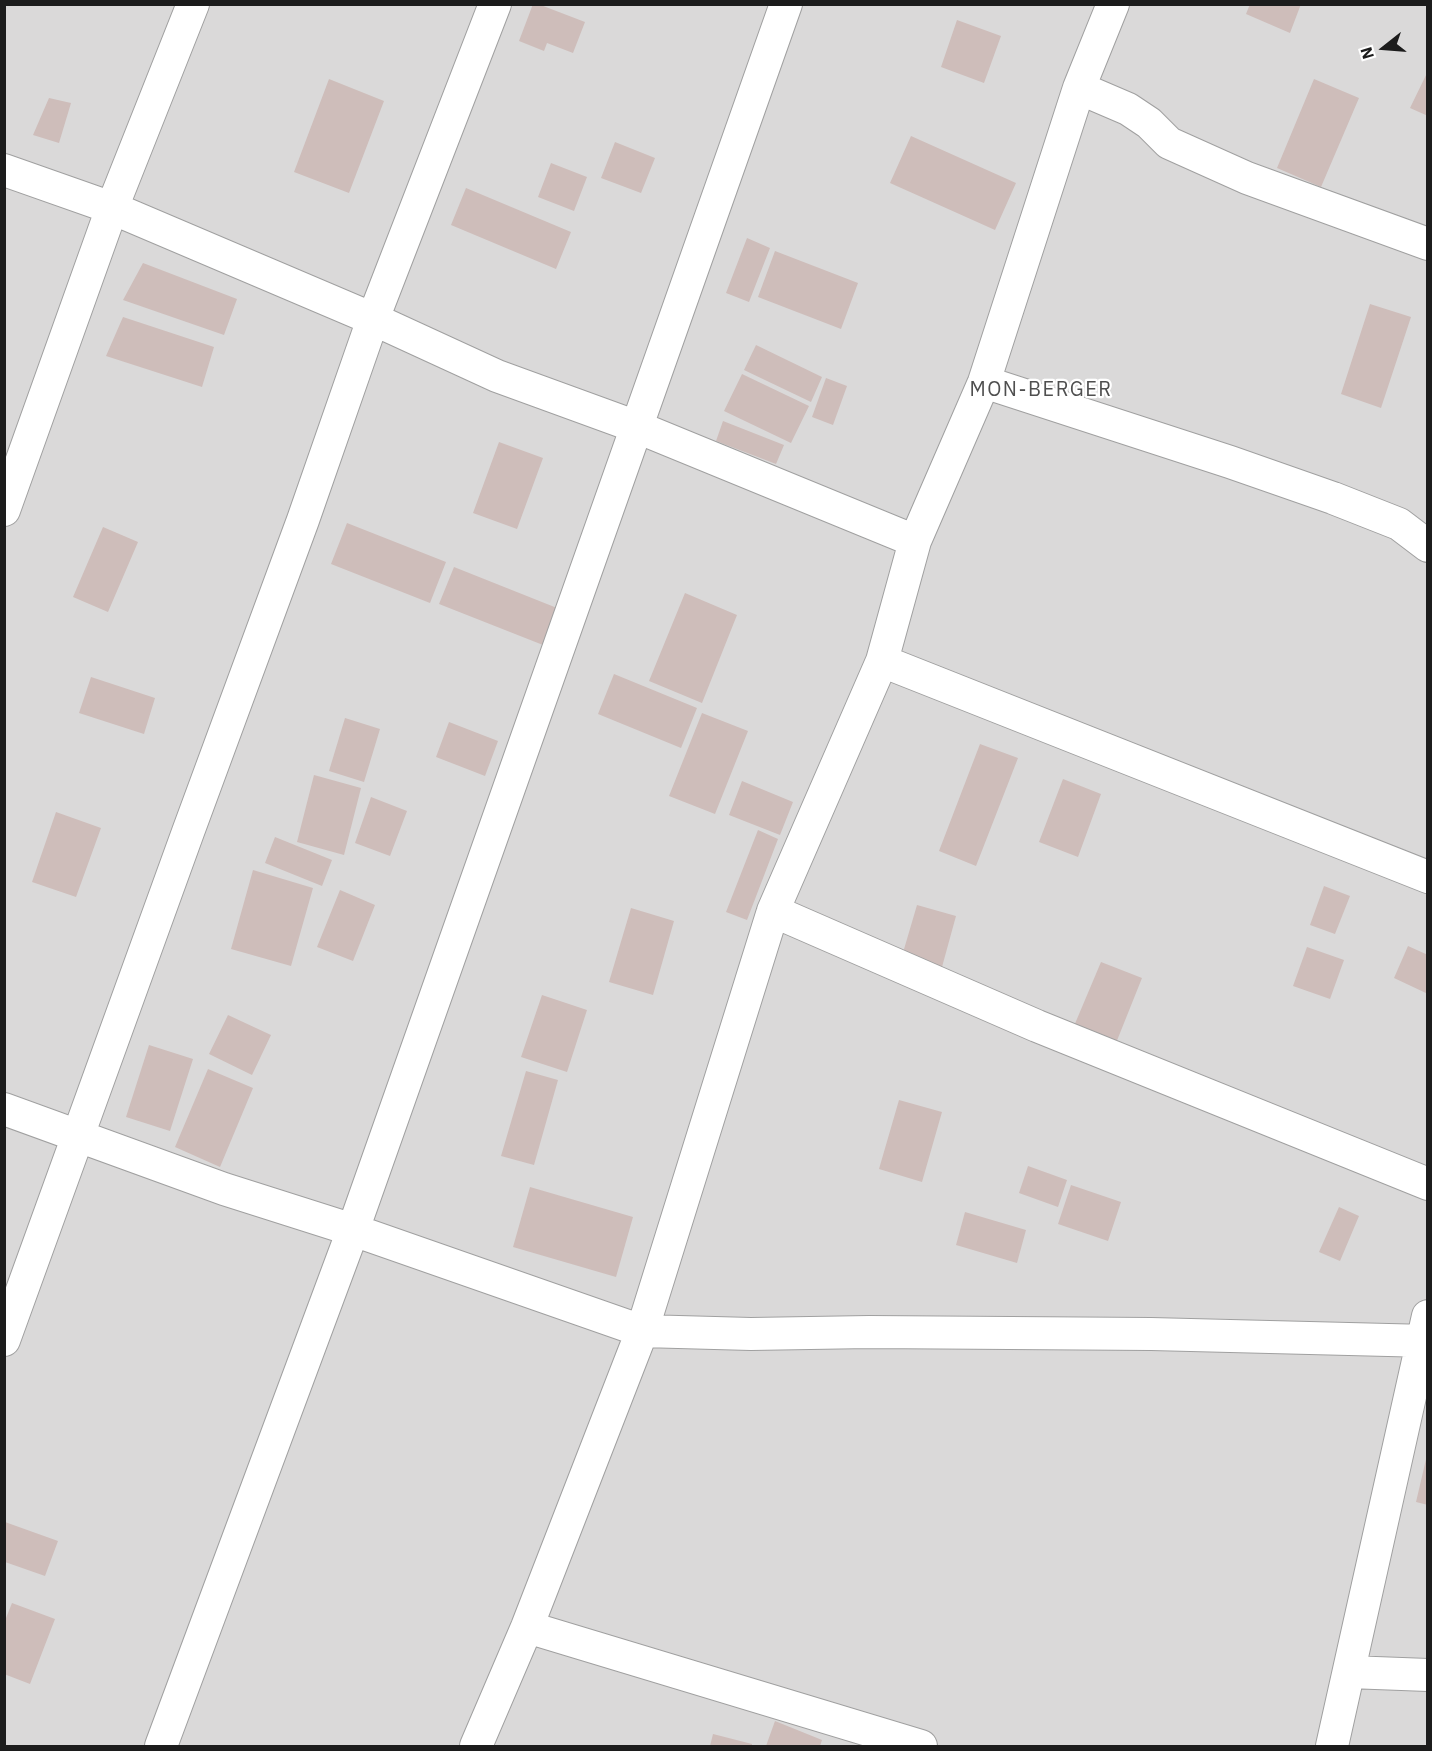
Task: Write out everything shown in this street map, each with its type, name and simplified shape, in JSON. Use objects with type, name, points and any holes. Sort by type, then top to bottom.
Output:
[{"type":"street","points":[[4,510],[112,208],[193,4]]},
{"type":"street","points":[[4,1340],[303,520],[373,319],[495,4]]},
{"type":"street","points":[[161,1746],[353,1230],[786,4]]},
{"type":"street","points":[[476,1746],[527,1627],[642,1330],[773,911],[882,661],[915,541],[984,382],[1079,88],[1113,4]]},
{"type":"street","points":[[1079,88],[1128,109],[1149,123],[1169,143],[1247,178],[1428,244]]},
{"type":"street","points":[[4,170],[112,208],[373,319],[497,376],[637,427],[915,541]]},
{"type":"street","points":[[984,382],[1333,498],[1399,524],[1428,546]]},
{"type":"street","points":[[882,661],[1428,877]]},
{"type":"street","points":[[773,911],[1037,1026],[1428,1184]]},
{"type":"street","points":[[4,1108],[224,1189],[353,1230],[642,1330],[751,1334],[868,1332],[1426,1333],[1332,1746]]},
{"type":"street","points":[[527,1627],[921,1746]]},
{"type":"street","points":[[1349,1672],[1428,1675]]},
{"type":"shaded area","points":[[5,5],[1427,5],[1427,1746],[5,1746]]},
{"type":"building","points":[[533,4],[585,22],[573,53],[547,43],[544,51],[519,41]]},
{"type":"building","points":[[1250,4],[1301,4],[1290,33],[1246,14]]},
{"type":"building","points":[[957,20],[1001,36],[984,83],[941,67]]},
{"type":"building","points":[[1428,71],[1428,116],[1410,108]]},
{"type":"building","points":[[329,79],[384,101],[349,193],[294,172]]},
{"type":"building","points":[[1314,79],[1359,98],[1321,187],[1277,168]]},
{"type":"building","points":[[49,98],[71,103],[59,143],[33,135]]},
{"type":"building","points":[[911,136],[1016,183],[995,230],[890,183]]},
{"type":"building","points":[[615,142],[655,158],[641,193],[601,178]]},
{"type":"building","points":[[551,163],[587,177],[574,211],[538,197]]},
{"type":"building","points":[[466,188],[571,232],[556,269],[451,225]]},
{"type":"building","points":[[747,238],[770,248],[749,302],[726,293]]},
{"type":"building","points":[[775,251],[858,283],[841,329],[758,297]]},
{"type":"building","points":[[143,263],[237,299],[224,335],[123,300]]},
{"type":"building","points":[[1370,304],[1411,317],[1381,408],[1341,394]]},
{"type":"building","points":[[123,317],[214,347],[202,387],[106,356]]},
{"type":"building","points":[[756,345],[822,377],[811,402],[744,370]]},
{"type":"building","points":[[742,374],[809,406],[791,443],[724,411]]},
{"type":"building","points":[[826,378],[847,386],[833,425],[812,417]]},
{"type":"building","points":[[723,421],[784,445],[776,464],[716,441]]},
{"type":"building","points":[[499,442],[543,458],[517,529],[473,513]]},
{"type":"building","points":[[347,523],[446,562],[430,603],[331,564]]},
{"type":"building","points":[[103,527],[138,542],[108,612],[73,597]]},
{"type":"building","points":[[454,567],[557,608],[543,645],[439,604]]},
{"type":"building","points":[[685,593],[737,615],[702,703],[649,681]]},
{"type":"building","points":[[614,674],[697,708],[681,748],[598,714]]},
{"type":"building","points":[[91,677],[155,698],[144,734],[79,713]]},
{"type":"building","points":[[702,713],[748,731],[715,814],[669,796]]},
{"type":"building","points":[[345,718],[380,729],[364,782],[329,771]]},
{"type":"building","points":[[449,722],[498,741],[485,776],[436,757]]},
{"type":"building","points":[[980,744],[1018,758],[976,866],[939,851]]},
{"type":"building","points":[[314,775],[361,788],[344,855],[297,842]]},
{"type":"building","points":[[1063,779],[1101,794],[1078,857],[1039,842]]},
{"type":"building","points":[[742,781],[793,802],[780,835],[729,815]]},
{"type":"building","points":[[371,797],[407,811],[390,856],[355,843]]},
{"type":"building","points":[[56,812],[101,828],[76,897],[32,882]]},
{"type":"building","points":[[758,830],[778,839],[747,920],[726,912]]},
{"type":"building","points":[[275,837],[332,860],[322,886],[265,863]]},
{"type":"building","points":[[253,870],[313,888],[291,966],[231,949]]},
{"type":"building","points":[[1324,886],[1350,896],[1335,934],[1310,925]]},
{"type":"building","points":[[340,890],[375,905],[353,961],[317,947]]},
{"type":"building","points":[[917,905],[956,916],[942,967],[902,956]]},
{"type":"building","points":[[631,908],[674,921],[653,995],[609,982]]},
{"type":"building","points":[[1408,946],[1428,955],[1428,994],[1394,978]]},
{"type":"building","points":[[1307,947],[1344,960],[1330,999],[1293,986]]},
{"type":"building","points":[[1101,962],[1142,978],[1116,1043],[1074,1026]]},
{"type":"building","points":[[542,995],[587,1010],[567,1072],[521,1057]]},
{"type":"building","points":[[228,1015],[271,1035],[252,1075],[209,1054]]},
{"type":"building","points":[[149,1045],[193,1059],[170,1131],[126,1117]]},
{"type":"building","points":[[208,1069],[253,1088],[220,1167],[175,1147]]},
{"type":"building","points":[[526,1071],[558,1080],[534,1165],[501,1156]]},
{"type":"building","points":[[899,1100],[942,1112],[922,1182],[879,1169]]},
{"type":"building","points":[[1028,1166],[1067,1180],[1058,1207],[1019,1193]]},
{"type":"building","points":[[1071,1185],[1121,1202],[1108,1241],[1058,1224]]},
{"type":"building","points":[[530,1187],[633,1217],[616,1277],[513,1247]]},
{"type":"building","points":[[1339,1207],[1359,1216],[1340,1261],[1319,1252]]},
{"type":"building","points":[[965,1212],[1026,1230],[1017,1263],[956,1245]]},
{"type":"building","points":[[1428,1455],[1428,1505],[1416,1502]]},
{"type":"building","points":[[5,1522],[58,1541],[45,1576],[5,1562]]},
{"type":"building","points":[[12,1603],[55,1619],[30,1684],[4,1674],[4,1623]]},
{"type":"building","points":[[775,1721],[822,1740],[820,1746],[766,1746]]},
{"type":"building","points":[[713,1734],[752,1744],[752,1746],[710,1746]]},
{"type":"district","name":"MON-BERGER","points":[[1041,390]]}]
